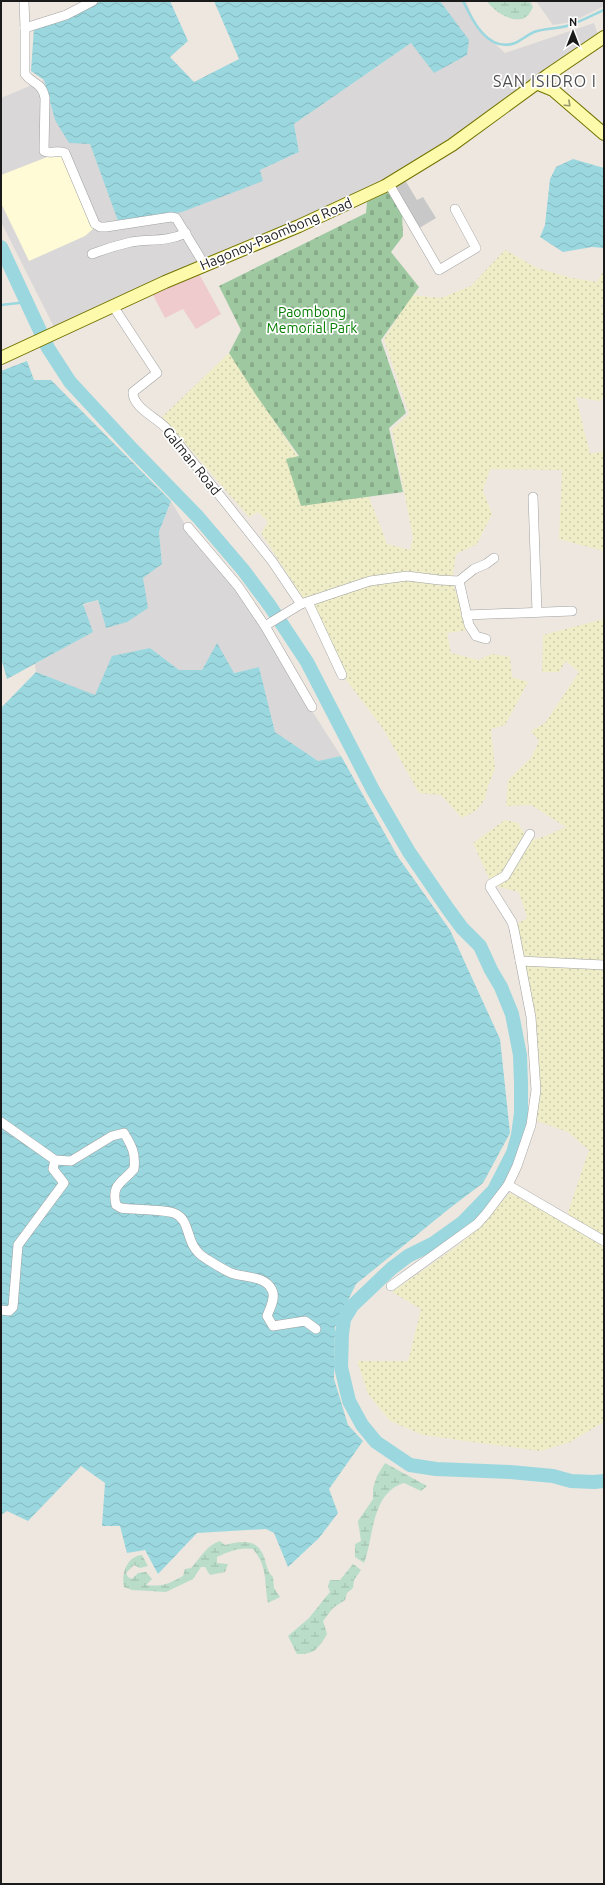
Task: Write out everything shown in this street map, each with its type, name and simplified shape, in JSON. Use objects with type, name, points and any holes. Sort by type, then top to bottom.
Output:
[{"type":"main road","name":"Hagonoy-Paombong Road","points":[[1,358],[204,264],[299,226],[389,184],[452,145],[536,83],[604,37]]},
{"type":"main road","points":[[548,75],[553,90]]},
{"type":"main road","points":[[536,83],[553,90],[604,134]]},
{"type":"street","points":[[24,1],[25,74],[27,78],[40,86],[45,98],[44,151],[48,153],[62,151],[65,153],[95,224],[100,228],[176,218],[204,264]]},
{"type":"street","points":[[25,28],[66,15],[93,1]]},
{"type":"street","points":[[389,184],[439,270],[476,248],[455,209]]},
{"type":"street","points":[[92,254],[132,242],[174,239],[186,233]]},
{"type":"street","name":"Galman Road","points":[[113,306],[157,373],[133,392],[133,397],[143,410],[166,428],[305,603]]},
{"type":"street","points":[[533,497],[537,612]]},
{"type":"street","points":[[188,527],[269,624],[312,707]]},
{"type":"street","points":[[269,624],[305,603],[370,580],[407,576],[459,581],[474,569],[486,564],[494,558]]},
{"type":"street","points":[[459,581],[466,615],[472,631],[476,636],[486,639]]},
{"type":"street","points":[[305,603],[342,675]]},
{"type":"street","points":[[466,615],[572,612]]},
{"type":"street","points":[[391,1286],[477,1224],[508,1185],[527,1139],[531,1125],[536,1090],[531,1017],[512,922],[490,888],[491,884],[505,876],[530,834]]},
{"type":"street","points":[[520,961],[604,965]]},
{"type":"street","points":[[1,1122],[55,1160],[64,1162],[72,1161],[112,1136],[124,1133],[133,1148],[135,1158],[134,1169],[116,1186],[114,1192],[116,1204],[121,1208],[175,1213],[183,1220],[193,1249],[203,1257],[231,1273],[244,1277],[257,1278],[266,1283],[272,1290],[273,1299],[267,1316],[273,1326],[305,1321],[316,1329]]},
{"type":"street","points":[[1,1310],[9,1311],[13,1307],[18,1245],[64,1183],[53,1169],[55,1160]]},
{"type":"street","points":[[508,1185],[604,1241]]},
{"type":"shaded area","points":[[440,1],[466,1],[477,27],[505,53],[594,23],[598,35],[453,139],[386,181],[55,329],[1,222],[1,98],[44,80],[55,120],[90,144],[118,220],[263,181],[260,170],[299,152],[294,124],[411,43],[468,40]]},
{"type":"shaded area","points":[[536,1],[604,1],[604,6],[572,22],[553,25]]},
{"type":"shaded area","points":[[55,154],[62,154],[94,228],[85,236],[29,261],[1,203],[1,175]]},
{"type":"shaded area","points":[[405,180],[417,200],[423,197],[436,218],[416,230],[391,188]]},
{"type":"shaded area","points":[[198,272],[221,314],[196,329],[183,309],[165,318],[152,293]]},
{"type":"shaded area","points":[[171,501],[187,528],[253,611],[312,711],[341,756],[318,761],[275,732],[259,667],[233,673],[217,644],[202,670],[179,670],[150,648],[96,696],[36,672],[35,664],[92,632],[83,605],[98,600],[106,628],[143,578],[162,564],[159,532]]},
{"type":"green space","points":[[487,1],[530,1],[533,7],[526,17],[516,19],[499,13]]},
{"type":"green space","name":"Paombong Memorial Park","points":[[390,191],[402,213],[403,236],[391,252],[419,287],[381,340],[406,413],[389,428],[403,492],[301,506],[286,459],[299,456],[256,395],[229,353],[241,330],[219,286],[366,213],[367,202]]},
{"type":"green space","points":[[505,250],[537,268],[572,278],[597,282],[604,270],[604,303],[602,304],[604,326],[604,398],[599,401],[576,397],[590,454],[604,451],[604,551],[559,539],[562,470],[490,469],[483,491],[492,514],[477,544],[456,554],[452,581],[469,630],[447,633],[451,653],[479,660],[492,654],[510,657],[512,677],[528,682],[505,725],[491,729],[495,769],[488,786],[485,799],[477,810],[462,818],[441,795],[419,793],[384,730],[326,653],[303,598],[261,533],[268,522],[258,512],[249,517],[162,417],[229,353],[298,457],[287,459],[301,505],[369,497],[387,544],[410,550],[413,538],[392,429],[409,414],[384,339],[412,295],[441,298],[471,286]]},
{"type":"green space","points":[[604,619],[604,1422],[570,1442],[540,1451],[423,1435],[390,1421],[368,1394],[357,1361],[408,1361],[421,1309],[392,1292],[460,1244],[510,1193],[565,1221],[589,1150],[568,1132],[532,1119],[533,1015],[515,925],[527,918],[519,892],[492,885],[473,843],[505,820],[518,823],[529,841],[546,836],[566,827],[531,805],[506,806],[508,780],[531,758],[539,741],[531,731],[545,723],[579,672],[566,661],[559,672],[542,672],[543,635]]},
{"type":"green space","points":[[385,1463],[427,1486],[421,1491],[404,1483],[393,1488],[385,1496],[375,1517],[364,1563],[355,1557],[355,1544],[361,1541],[358,1521],[373,1499],[373,1488],[377,1476]]},
{"type":"green space","points":[[220,1541],[225,1545],[244,1542],[254,1544],[258,1547],[263,1554],[270,1574],[273,1577],[274,1588],[280,1597],[268,1603],[265,1574],[261,1562],[253,1549],[235,1550],[217,1557],[217,1563],[228,1564],[225,1572],[210,1575],[205,1567],[201,1567],[193,1579],[166,1592],[132,1590],[124,1587],[123,1577],[126,1566],[137,1556],[142,1555],[148,1566],[140,1568],[134,1565],[126,1573],[128,1577],[132,1579],[138,1573],[146,1572],[152,1579],[146,1585],[157,1586],[169,1583],[183,1576],[185,1569],[191,1568],[207,1549]]},
{"type":"green space","points":[[353,1564],[361,1570],[354,1580],[353,1588],[347,1593],[345,1600],[333,1608],[323,1621],[327,1634],[324,1639],[312,1652],[297,1654],[288,1636],[309,1618],[330,1592],[328,1586],[330,1580],[340,1580]]},
{"type":"water","points":[[102,1],[170,1],[188,41],[170,57],[194,82],[239,59],[214,1],[440,1],[469,40],[467,55],[434,73],[411,43],[294,124],[299,152],[260,170],[263,181],[182,212],[118,221],[90,144],[69,143],[55,120],[44,80],[31,71],[34,28]]},
{"type":"water","points":[[573,159],[604,168],[604,248],[592,247],[563,252],[540,237],[545,225],[550,179],[556,167]]},
{"type":"water","points":[[27,361],[34,380],[51,380],[171,501],[159,532],[162,564],[143,578],[148,608],[127,622],[106,628],[98,600],[83,604],[93,632],[7,679],[1,658],[1,371]]},
{"type":"water","points":[[217,643],[234,673],[259,667],[275,732],[318,761],[341,756],[398,857],[450,930],[500,1039],[510,1133],[483,1183],[356,1284],[335,1327],[334,1379],[348,1425],[363,1441],[329,1489],[338,1513],[319,1538],[288,1567],[274,1533],[266,1529],[197,1533],[158,1574],[145,1550],[127,1553],[120,1526],[102,1526],[105,1483],[81,1466],[28,1521],[7,1511],[1,1515],[1,708],[36,672],[95,695],[112,656],[150,648],[179,670],[202,670]]},
{"type":"waterway","points":[[463,1],[471,17],[482,33],[489,39],[505,45],[515,43],[534,32],[570,25],[604,10]]},
{"type":"waterway","points":[[1,247],[48,348],[70,382],[198,517],[244,571],[270,606],[307,662],[373,790],[409,852],[462,928],[480,946],[501,987],[512,1014],[520,1055],[521,1084],[521,1113],[518,1135],[513,1153],[494,1190],[462,1223],[434,1243],[408,1256],[392,1268],[352,1306],[344,1319],[342,1334],[341,1367],[349,1401],[362,1425],[376,1442],[410,1465],[436,1469],[510,1472],[553,1476],[571,1481],[604,1481]]},
{"type":"waterway","points":[[1,305],[27,302]]},
{"type":"waterway","points":[[333,1332],[342,1334]]},
{"type":"district","name":"SAN ISIDRO I","points":[[545,81]]}]
